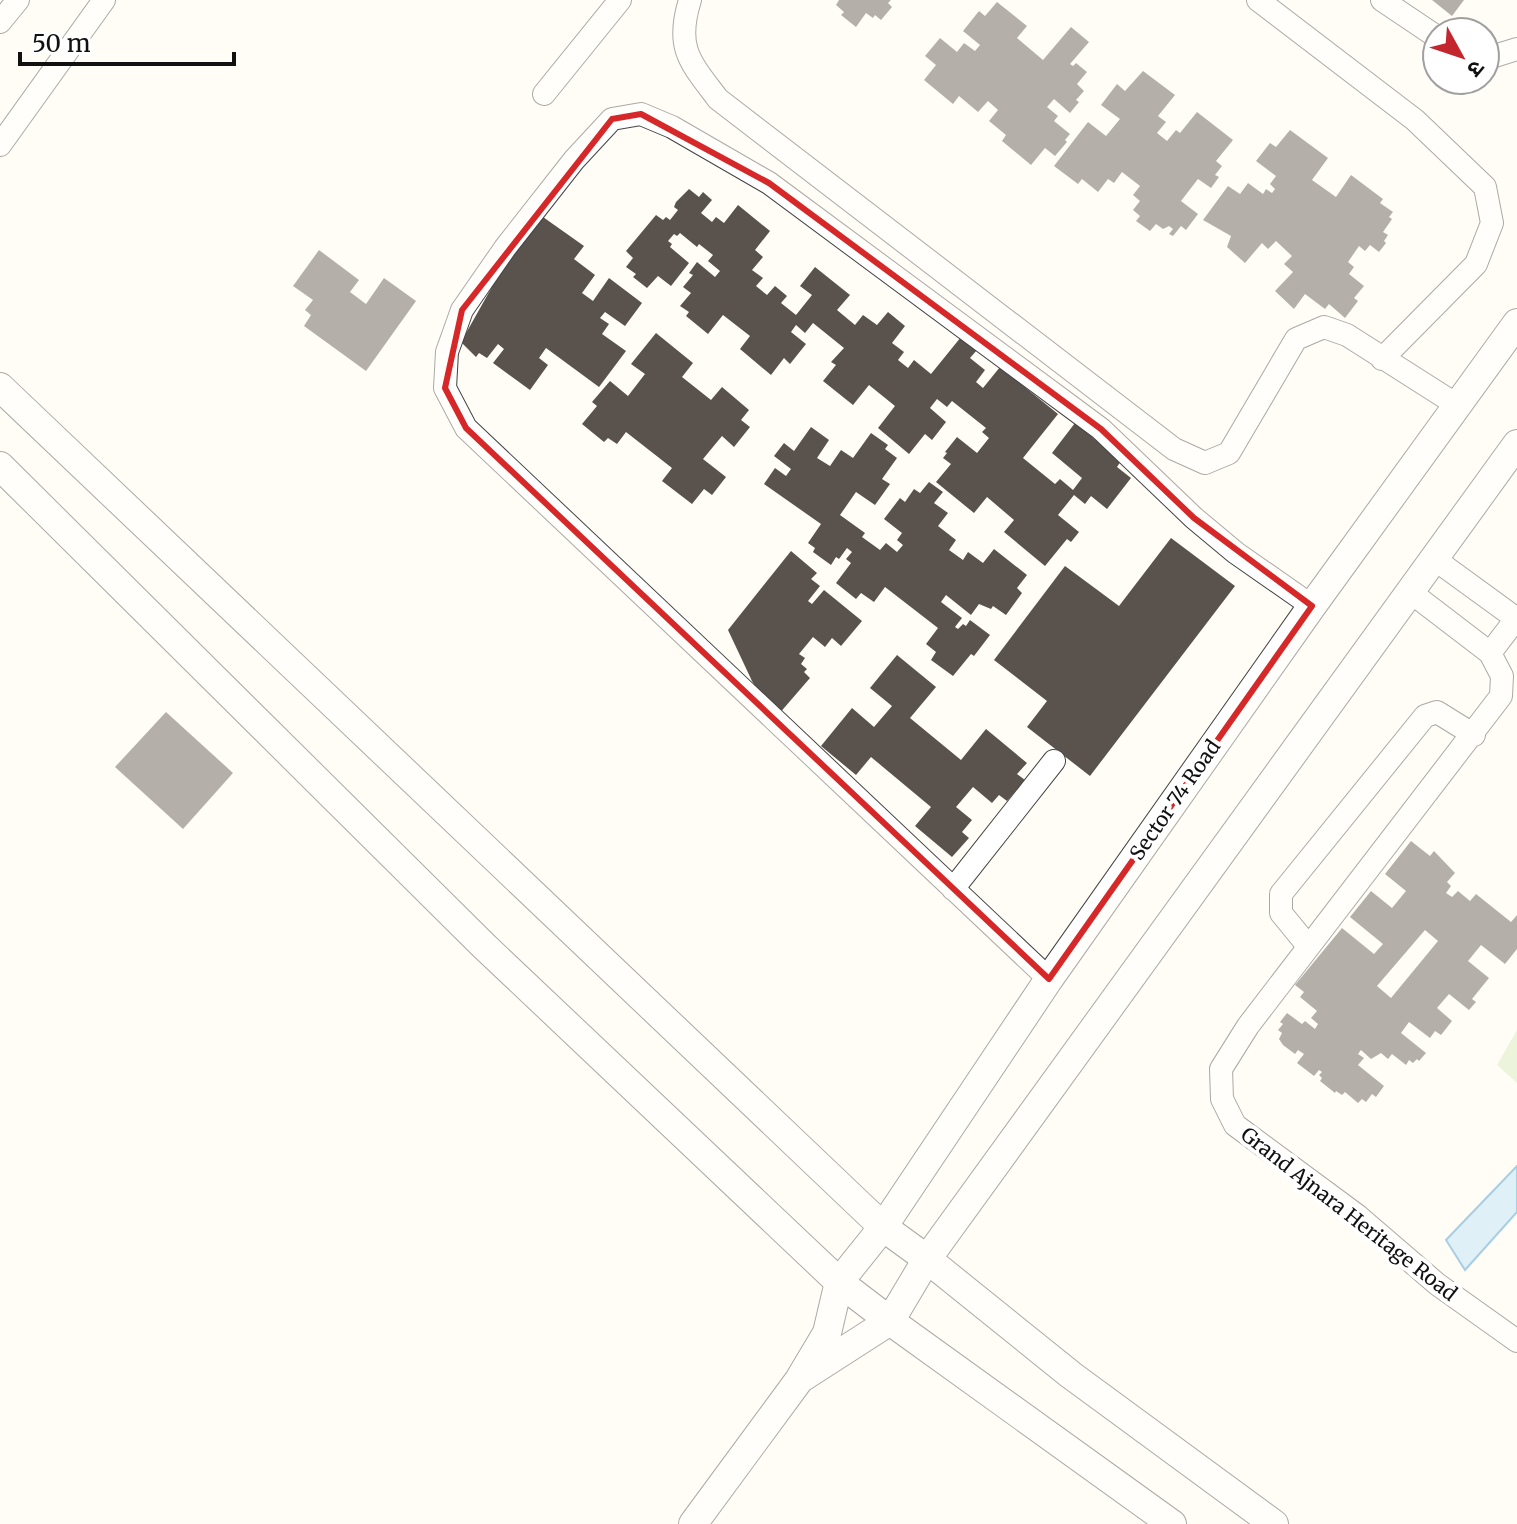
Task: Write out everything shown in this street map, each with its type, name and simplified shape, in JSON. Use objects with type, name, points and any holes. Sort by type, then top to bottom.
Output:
[{"type":"street","points":[[0,22],[18,0]]},
{"type":"street","points":[[0,145],[104,0]]},
{"type":"street","points":[[544,94],[620,0]]},
{"type":"street","points":[[690,0],[683,23],[688,60],[718,99],[1174,449],[1205,463],[1229,453],[1296,339],[1324,327],[1347,335],[1457,405]]},
{"type":"street","points":[[1258,0],[1415,120],[1485,187],[1492,223],[1476,264],[1382,359]]},
{"type":"street","points":[[1382,0],[1421,26]]},
{"type":"street","points":[[1049,979],[466,428],[445,388],[447,352],[462,310],[564,173],[612,119],[641,114],[672,127],[769,183],[1101,429],[1194,518],[1236,553],[1312,606]]},
{"type":"street","name":"Sector 74 Road","points":[[839,1282],[883,1227],[1049,979],[1312,606],[1517,323]]},
{"type":"street","points":[[0,387],[883,1227],[1071,1375],[1274,1524]]},
{"type":"street","points":[[799,1380],[890,1321],[927,1259],[1517,444]]},
{"type":"street","points":[[0,466],[483,945],[839,1282],[1172,1524]]},
{"type":"street","points":[[1409,591],[1490,653],[1516,619],[1433,558]]},
{"type":"street","name":"Grand Ajnara Heritage Road","points":[[1490,653],[1502,676],[1501,696],[1248,1026],[1221,1069],[1222,1099],[1235,1125],[1358,1216],[1437,1284],[1517,1341]]},
{"type":"street","points":[[1308,946],[1281,913],[1281,894],[1425,716],[1437,712],[1474,735]]},
{"type":"street","points":[[953,889],[1054,761]]},
{"type":"street","points":[[693,1524],[799,1380],[827,1333],[839,1282]]},
{"type":"highlighted area","points":[[641,114],[769,183],[1101,429],[1194,518],[1312,606],[1049,979],[466,428],[445,388],[462,310],[612,119]]},
{"type":"green space","points":[[1517,1030],[1517,1083],[1497,1065]]},
{"type":"water","points":[[1517,1166],[1517,1212],[1465,1270],[1446,1240]]},
{"type":"building","points":[[839,0],[891,0],[888,3],[892,7],[881,20],[866,13],[856,27],[841,15],[844,12],[836,5]]},
{"type":"building","points":[[1432,0],[1464,0],[1452,16]]},
{"type":"building","points":[[997,2],[1027,26],[1017,38],[1043,60],[1071,27],[1089,42],[1070,64],[1073,66],[1076,63],[1087,72],[1077,84],[1084,91],[1076,100],[1079,102],[1070,113],[1054,99],[1047,107],[1058,116],[1054,121],[1070,134],[1065,140],[1067,142],[1055,156],[1045,148],[1031,165],[1002,141],[1006,135],[989,121],[998,110],[988,101],[978,112],[959,96],[953,104],[924,80],[936,65],[925,56],[940,38],[957,52],[964,43],[975,51],[980,45],[963,31],[979,11],[985,16]]},
{"type":"building","points":[[1143,71],[1175,95],[1158,116],[1166,122],[1157,133],[1167,141],[1176,130],[1180,133],[1197,112],[1233,140],[1216,161],[1222,166],[1211,188],[1198,179],[1181,201],[1198,214],[1186,230],[1181,226],[1173,236],[1169,234],[1173,229],[1169,226],[1163,229],[1156,224],[1150,231],[1136,221],[1140,216],[1133,210],[1140,201],[1133,195],[1140,186],[1122,172],[1114,183],[1108,179],[1098,192],[1082,179],[1078,184],[1054,166],[1088,122],[1106,136],[1120,119],[1101,105],[1117,84],[1125,91]]},
{"type":"building","points":[[1290,130],[1328,158],[1312,180],[1336,197],[1351,175],[1383,199],[1380,203],[1393,212],[1383,232],[1388,235],[1384,241],[1386,243],[1379,252],[1370,245],[1365,251],[1359,246],[1348,262],[1354,267],[1349,274],[1364,286],[1354,298],[1358,301],[1345,318],[1329,304],[1325,309],[1305,294],[1294,309],[1275,291],[1293,272],[1284,264],[1292,256],[1276,241],[1268,249],[1262,243],[1245,263],[1227,247],[1231,236],[1203,220],[1228,186],[1240,194],[1248,183],[1263,194],[1266,189],[1272,193],[1275,189],[1270,184],[1276,176],[1256,161],[1270,143],[1276,147]]},
{"type":"building","points":[[689,189],[699,197],[703,192],[712,200],[701,213],[712,222],[716,217],[724,223],[738,205],[770,231],[755,250],[763,257],[752,270],[763,278],[756,286],[767,295],[775,286],[787,296],[781,303],[796,315],[812,295],[800,286],[815,267],[850,295],[837,310],[855,325],[863,315],[877,325],[888,312],[905,326],[892,343],[904,352],[898,360],[908,368],[914,360],[931,374],[961,337],[977,350],[970,358],[985,370],[976,382],[983,388],[1000,367],[1058,414],[1023,458],[1055,484],[1060,479],[1073,490],[1082,478],[1052,453],[1075,423],[1121,461],[1117,467],[1131,478],[1107,509],[1091,496],[1085,504],[1074,495],[1058,515],[1079,532],[1071,542],[1067,539],[1045,566],[1004,532],[1014,520],[987,497],[974,513],[936,482],[951,464],[943,458],[957,437],[977,453],[989,438],[982,432],[986,428],[952,401],[947,407],[937,399],[930,408],[946,422],[932,440],[925,434],[909,454],[878,428],[895,406],[869,385],[853,405],[823,381],[836,365],[831,362],[844,348],[813,323],[805,333],[796,325],[791,332],[806,344],[790,364],[784,358],[771,375],[740,349],[750,336],[723,315],[708,334],[686,316],[689,312],[680,306],[691,293],[683,287],[693,275],[689,273],[697,262],[715,277],[720,271],[708,261],[713,255],[699,244],[697,247],[680,233],[677,236],[674,234],[668,241],[672,244],[670,247],[689,263],[671,286],[658,276],[647,288],[633,277],[636,274],[626,267],[633,258],[626,251],[656,215],[670,220],[678,210],[674,207],[676,202]]},
{"type":"building","points":[[543,217],[584,246],[574,259],[595,275],[582,293],[593,301],[609,278],[642,303],[625,326],[605,312],[600,318],[609,324],[602,334],[626,351],[599,387],[546,348],[539,358],[548,365],[530,390],[493,363],[504,349],[498,344],[487,358],[479,353],[476,357],[461,342],[515,246]]},
{"type":"building","points":[[319,250],[359,280],[350,292],[366,304],[384,278],[416,301],[366,371],[304,326],[311,315],[305,310],[313,300],[293,286]]},
{"type":"building","points":[[656,333],[693,363],[682,377],[711,400],[722,387],[749,410],[741,420],[750,427],[734,447],[722,436],[703,459],[726,477],[712,495],[704,489],[692,504],[662,481],[672,468],[626,432],[617,444],[608,438],[604,442],[582,424],[597,406],[592,402],[610,381],[628,396],[645,374],[631,364]]},
{"type":"building","points":[[811,427],[829,440],[817,458],[830,466],[841,450],[853,458],[871,433],[888,445],[885,449],[897,458],[882,479],[890,484],[875,505],[856,492],[840,515],[865,533],[862,537],[880,550],[886,543],[897,552],[903,545],[897,540],[902,533],[884,519],[900,498],[905,502],[914,489],[920,493],[929,482],[943,492],[934,503],[948,513],[938,526],[956,540],[949,550],[963,560],[968,552],[983,563],[994,549],[1027,575],[1017,588],[1022,593],[1006,615],[993,606],[991,609],[979,604],[971,615],[946,595],[941,602],[962,618],[955,627],[966,626],[970,620],[990,635],[953,676],[931,660],[936,652],[926,644],[938,628],[885,587],[874,602],[861,593],[856,599],[836,583],[851,563],[846,559],[852,552],[847,548],[831,565],[813,552],[815,548],[808,543],[821,524],[764,484],[775,468],[786,476],[791,469],[774,456],[784,443],[794,451]]},
{"type":"building","points":[[1171,538],[1235,586],[1090,776],[1027,727],[1047,701],[994,660],[1065,566],[1119,606]]},
{"type":"building","points":[[791,551],[817,573],[811,579],[820,586],[808,601],[812,604],[824,590],[862,621],[841,646],[832,638],[825,647],[813,637],[799,654],[805,658],[801,664],[810,678],[778,715],[767,705],[752,681],[728,630]]},
{"type":"building","points":[[897,655],[936,687],[910,718],[961,760],[986,729],[1027,763],[1017,774],[1025,780],[1007,801],[999,795],[992,803],[973,787],[956,807],[972,820],[962,832],[969,838],[952,857],[915,826],[931,807],[871,757],[856,775],[821,746],[852,708],[874,727],[892,706],[870,688]]},
{"type":"building","points":[[166,712],[233,773],[183,829],[115,767]]},
{"type":"building","points":[[1411,841],[1430,856],[1434,851],[1455,873],[1447,882],[1451,886],[1446,893],[1452,897],[1458,891],[1470,901],[1476,894],[1511,922],[1517,915],[1517,949],[1505,964],[1481,945],[1468,961],[1489,978],[1472,999],[1476,1002],[1469,1010],[1449,994],[1437,1008],[1452,1021],[1441,1035],[1435,1031],[1430,1038],[1409,1022],[1401,1033],[1426,1053],[1419,1061],[1417,1059],[1413,1063],[1409,1060],[1406,1065],[1392,1054],[1388,1059],[1381,1053],[1371,1059],[1361,1050],[1358,1054],[1364,1058],[1358,1065],[1384,1086],[1376,1097],[1372,1094],[1366,1102],[1362,1099],[1358,1103],[1345,1092],[1342,1095],[1335,1093],[1320,1081],[1322,1072],[1319,1070],[1314,1076],[1297,1063],[1304,1054],[1298,1050],[1295,1054],[1283,1045],[1279,1039],[1282,1033],[1278,1030],[1287,1013],[1315,1029],[1318,1024],[1311,1018],[1317,1011],[1300,997],[1304,992],[1295,985],[1342,928],[1374,954],[1383,944],[1350,917],[1371,891],[1392,908],[1406,891],[1385,874]],"holes":[[[1425,930],[1438,941],[1391,998],[1377,986]]]}]
